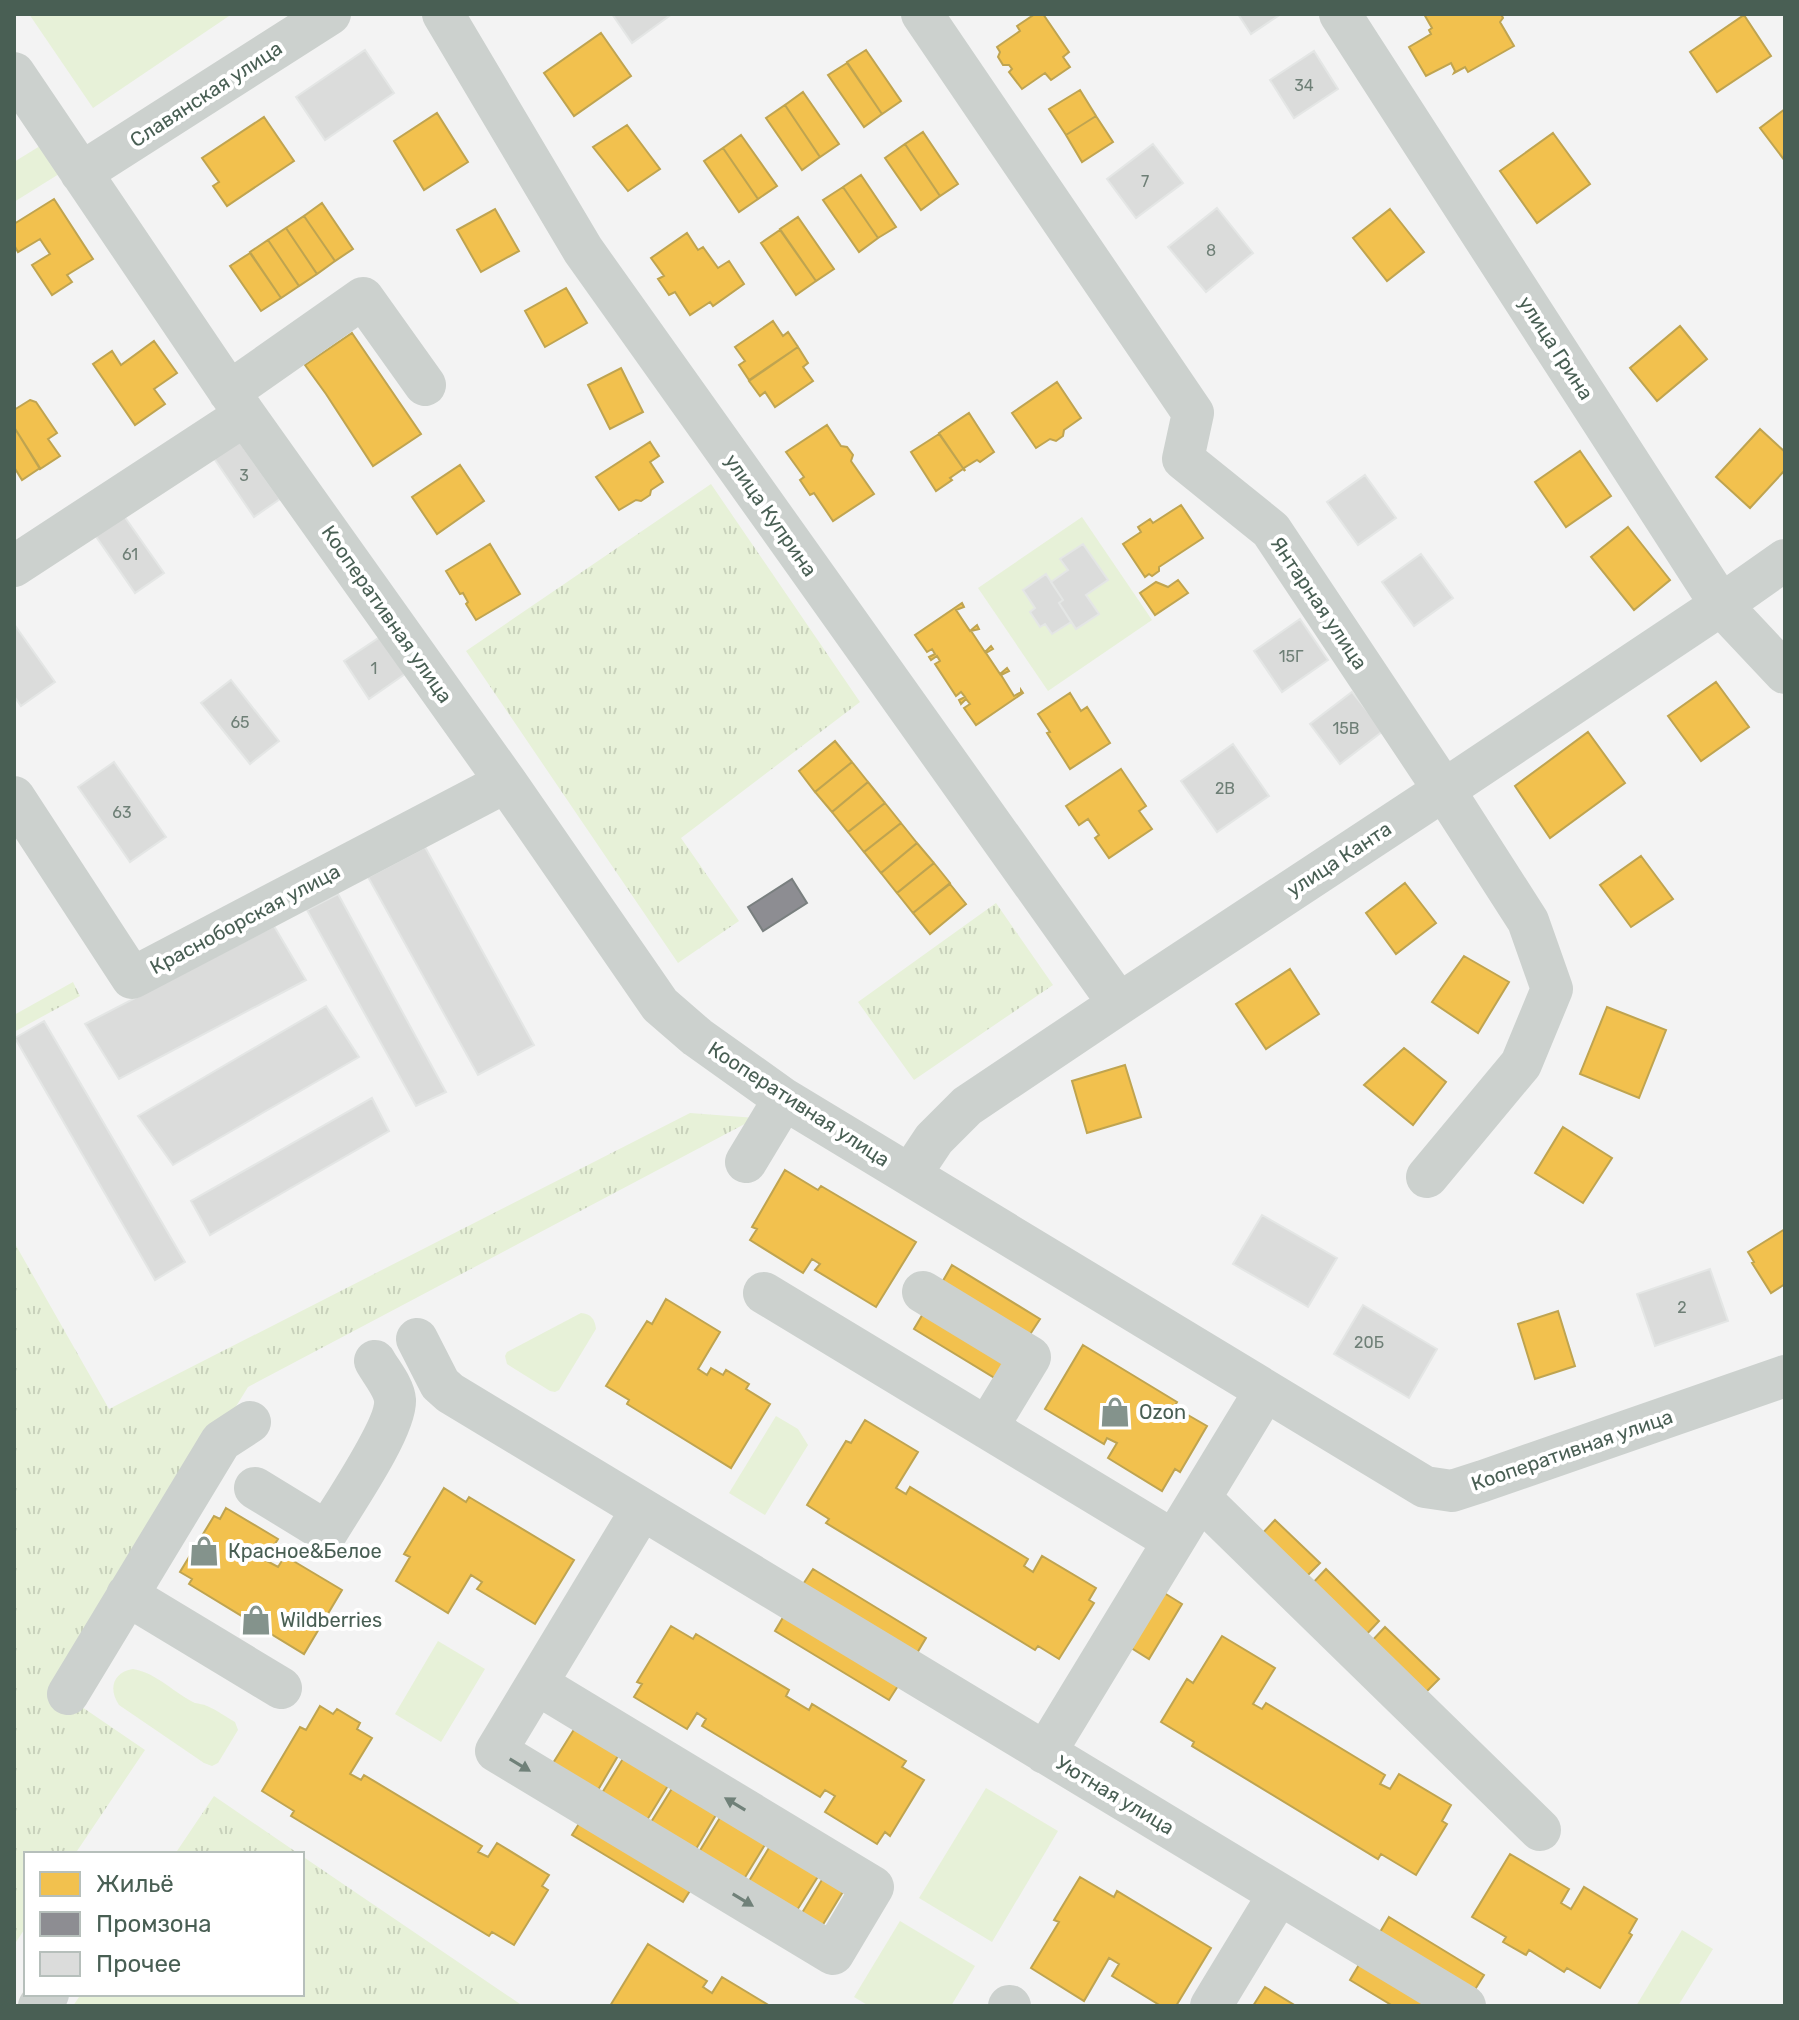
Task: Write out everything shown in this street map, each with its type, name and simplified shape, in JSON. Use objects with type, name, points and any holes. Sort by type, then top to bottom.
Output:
[{"type":"street","name":"Славянская улица","points":[[81,173],[330,14]]},
{"type":"street","name":"улица Куприна","points":[[443,14],[583,250],[1119,1004]]},
{"type":"street","name":"Янтарная улица","points":[[922,14],[1193,413],[1183,459],[1271,530],[1528,921],[1552,989],[1521,1064],[1427,1177]]},
{"type":"street","name":"улица Грина","points":[[1340,14],[1721,605],[1785,673]]},
{"type":"street","name":"Кооперативная улица","points":[[14,73],[237,403],[660,1005],[697,1037],[784,1099],[1425,1487],[1452,1491],[1785,1376]]},
{"type":"street","points":[[14,566],[237,403],[363,298],[425,385]]},
{"type":"street","name":"улица Канта","points":[[910,1175],[934,1139],[967,1106],[1785,560]]},
{"type":"street","name":"Красноборская улица","points":[[14,797],[132,978],[506,782]]},
{"type":"street","points":[[746,1162],[784,1099]]},
{"type":"street","points":[[923,1292],[1030,1357],[987,1428]]},
{"type":"street","points":[[764,1293],[1174,1541]]},
{"type":"street","points":[[417,1339],[440,1384],[450,1393],[1045,1753]]},
{"type":"street","points":[[255,1488],[327,1532],[387,1431],[394,1409],[395,1397],[375,1361]]},
{"type":"street","name":"Уютная улица","points":[[1265,1391],[1045,1753],[1465,2006]]},
{"type":"street","points":[[68,1694],[221,1441],[250,1422]]},
{"type":"street","points":[[1200,1498],[1540,1830]]},
{"type":"street","points":[[537,1684],[873,1887],[833,1954],[496,1751],[642,1509]]},
{"type":"street","points":[[127,1595],[281,1688]]},
{"type":"street","points":[[1211,2006],[1279,1894]]},
{"type":"green space","points":[[29,14],[232,14],[93,108]]},
{"type":"green space","points":[[40,146],[59,174],[14,202],[14,162]]},
{"type":"green space","points":[[711,484],[860,702],[681,838],[739,921],[678,963],[466,651]]},
{"type":"green space","points":[[1082,517],[1152,620],[1048,691],[978,588]]},
{"type":"green space","points":[[996,903],[1053,985],[914,1080],[858,1002]]},
{"type":"green space","points":[[73,982],[80,996],[14,1032],[14,1015]]},
{"type":"green space","points":[[690,1113],[756,1118],[248,1387],[60,1692],[145,1750],[76,1852],[24,1852],[24,1930],[14,1945],[14,1242],[109,1409]]},
{"type":"green space","points":[[581,1313],[592,1318],[596,1329],[559,1390],[550,1391],[507,1364],[507,1352]]},
{"type":"green space","points":[[776,1416],[798,1429],[808,1445],[765,1515],[729,1493]]},
{"type":"green space","points":[[438,1641],[485,1669],[441,1742],[395,1714]]},
{"type":"green space","points":[[133,1669],[158,1679],[187,1699],[235,1722],[238,1730],[218,1763],[212,1766],[204,1763],[119,1705],[114,1682],[121,1674]]},
{"type":"green space","points":[[986,1788],[1058,1831],[992,1942],[919,1898]]},
{"type":"green space","points":[[214,1796],[296,1852],[176,1852]]},
{"type":"green space","points":[[304,1857],[523,2006],[73,2006],[80,1996],[304,1996]]},
{"type":"green space","points":[[900,1921],[975,1966],[951,2006],[869,2006],[854,1997]]},
{"type":"green space","points":[[1682,1930],[1713,1949],[1678,2006],[1636,2006]]},
{"type":"building: Жильё","points":[[1035,14],[1043,14],[1069,52],[1063,57],[1070,67],[1051,80],[1045,73],[1022,89],[1009,72],[1012,69],[1009,65],[1003,65],[998,57],[1000,52],[997,47],[1020,31],[1017,26]]},
{"type":"building: Жильё","points":[[1424,14],[1501,14],[1503,18],[1500,22],[1514,46],[1468,72],[1465,67],[1454,73],[1451,63],[1426,76],[1409,47],[1431,34],[1429,30],[1432,28]]},
{"type":"building: Жильё","points":[[1744,15],[1771,56],[1717,92],[1690,52]]},
{"type":"building: Жильё","points":[[601,33],[631,76],[574,116],[544,73]]},
{"type":"building: Жильё","points":[[866,50],[901,101],[882,114],[847,62]]},
{"type":"building: Жильё","points":[[847,63],[882,114],[864,127],[828,75]]},
{"type":"building: Жильё","points":[[1080,90],[1096,116],[1066,135],[1049,109]]},
{"type":"building: Жильё","points":[[803,92],[839,144],[820,157],[785,105]]},
{"type":"building: Жильё","points":[[785,105],[820,157],[802,170],[766,118]]},
{"type":"building: Жильё","points":[[1785,109],[1785,161],[1760,128]]},
{"type":"building: Жильё","points":[[437,113],[468,162],[424,190],[394,141]]},
{"type":"building: Жильё","points":[[1096,116],[1113,142],[1082,162],[1066,135]]},
{"type":"building: Жильё","points":[[264,117],[294,161],[227,206],[213,186],[219,182],[202,158]]},
{"type":"building: Жильё","points":[[627,125],[660,169],[628,191],[593,147]]},
{"type":"building: Жильё","points":[[923,132],[958,184],[940,196],[905,144]]},
{"type":"building: Жильё","points":[[1553,133],[1590,184],[1537,223],[1500,171]]},
{"type":"building: Жильё","points":[[741,135],[777,186],[758,199],[723,148]]},
{"type":"building: Жильё","points":[[905,144],[940,196],[921,210],[885,158]]},
{"type":"building: Жильё","points":[[723,148],[758,199],[739,212],[704,161]]},
{"type":"building: Жильё","points":[[861,175],[896,227],[878,238],[843,187]]},
{"type":"building: Жильё","points":[[843,187],[878,238],[859,252],[823,200]]},
{"type":"building: Жильё","points":[[54,199],[93,259],[67,275],[72,282],[52,295],[32,265],[50,254],[40,239],[18,252],[14,245],[14,224]]},
{"type":"building: Жильё","points":[[322,203],[353,249],[335,261],[304,216]]},
{"type":"building: Жильё","points":[[495,209],[519,251],[481,272],[457,230]]},
{"type":"building: Жильё","points":[[1390,209],[1424,252],[1387,281],[1353,238]]},
{"type":"building: Жильё","points":[[304,216],[335,261],[317,274],[286,228]]},
{"type":"building: Жильё","points":[[798,217],[834,269],[816,281],[780,229]]},
{"type":"building: Жильё","points":[[286,228],[317,274],[299,286],[268,240]]},
{"type":"building: Жильё","points":[[780,230],[816,281],[796,295],[761,243]]},
{"type":"building: Жильё","points":[[687,233],[698,250],[703,247],[718,268],[729,261],[744,284],[713,306],[710,302],[690,315],[675,292],[669,295],[658,279],[664,276],[651,258]]},
{"type":"building: Жильё","points":[[268,240],[299,286],[281,298],[250,252]]},
{"type":"building: Жильё","points":[[250,253],[281,298],[261,311],[230,266]]},
{"type":"building: Жильё","points":[[566,288],[587,323],[545,347],[525,311]]},
{"type":"building: Жильё","points":[[773,321],[783,336],[788,332],[798,347],[749,380],[739,365],[745,361],[735,347]]},
{"type":"building: Жильё","points":[[1680,326],[1707,359],[1657,401],[1630,368]]},
{"type":"building: Жильё","points":[[352,333],[421,434],[373,466],[305,365]]},
{"type":"building: Жильё","points":[[154,341],[177,373],[154,389],[165,404],[135,425],[93,364],[112,351],[121,365]]},
{"type":"building: Жильё","points":[[798,347],[808,363],[803,367],[813,381],[775,407],[765,392],[760,396],[749,381]]},
{"type":"building: Жильё","points":[[621,368],[643,412],[610,429],[588,385]]},
{"type":"building: Жильё","points":[[1057,382],[1081,418],[1064,430],[1063,436],[1056,441],[1050,439],[1036,448],[1012,413]]},
{"type":"building: Жильё","points":[[30,400],[36,402],[57,433],[48,439],[60,456],[40,469],[14,427],[14,410]]},
{"type":"building: Жильё","points":[[969,413],[994,452],[964,468],[965,471],[939,433]]},
{"type":"building: Жильё","points":[[827,425],[841,446],[847,447],[853,455],[851,461],[874,494],[833,521],[814,493],[810,495],[800,480],[804,477],[786,452]]},
{"type":"building: Жильё","points":[[14,427],[40,468],[22,480],[14,467]]},
{"type":"building: Жильё","points":[[1760,429],[1785,452],[1785,470],[1750,508],[1716,477]]},
{"type":"building: Жильё","points":[[939,434],[965,471],[963,469],[936,491],[911,452]]},
{"type":"building: Жильё","points":[[650,442],[659,456],[650,462],[663,482],[641,501],[636,500],[619,510],[596,477]]},
{"type":"building: Жильё","points":[[1580,451],[1611,496],[1566,527],[1535,482]]},
{"type":"building: Жильё","points":[[460,465],[484,501],[437,534],[412,497]]},
{"type":"building: Жильё","points":[[1181,505],[1203,538],[1159,567],[1159,571],[1152,576],[1149,574],[1145,577],[1123,544],[1141,532],[1138,527],[1150,519],[1153,523]]},
{"type":"building: Жильё","points":[[1628,527],[1670,580],[1634,610],[1591,557]]},
{"type":"building: Жильё","points":[[490,544],[520,594],[476,620],[463,593],[460,594],[446,571]]},
{"type":"building: Жильё","points":[[1178,580],[1188,593],[1155,615],[1140,593],[1156,582],[1168,587]]},
{"type":"building: Жильё","points":[[962,603],[964,607],[956,610],[970,631],[977,625],[979,629],[971,631],[985,652],[991,646],[993,649],[986,653],[1000,674],[1007,668],[1009,671],[1001,675],[1014,696],[1021,690],[1023,693],[976,725],[964,708],[970,704],[966,699],[961,704],[959,700],[965,697],[961,692],[956,696],[935,664],[940,661],[937,656],[931,660],[929,657],[935,654],[932,649],[927,652],[915,635]]},
{"type":"building: Жильё","points":[[1716,682],[1749,727],[1701,761],[1668,716]]},
{"type":"building: Жильё","points":[[1070,693],[1081,711],[1087,707],[1110,743],[1070,769],[1038,714]]},
{"type":"building: Жильё","points":[[1588,732],[1625,783],[1550,838],[1515,786]]},
{"type":"building: Жильё","points":[[835,741],[852,762],[815,792],[799,771]]},
{"type":"building: Жильё","points":[[852,762],[868,782],[832,812],[815,792]]},
{"type":"building: Жильё","points":[[1121,769],[1146,806],[1139,811],[1152,829],[1109,858],[1095,838],[1099,835],[1088,819],[1079,825],[1066,806]]},
{"type":"building: Жильё","points":[[868,782],[885,803],[848,832],[832,812]]},
{"type":"building: Жильё","points":[[885,803],[901,823],[864,852],[848,832]]},
{"type":"building: Жильё","points":[[901,823],[917,843],[881,873],[864,852]]},
{"type":"building: Жильё","points":[[917,843],[934,863],[897,893],[881,873]]},
{"type":"building: Жильё","points":[[1641,856],[1673,899],[1631,927],[1600,885]]},
{"type":"building: Жильё","points":[[934,863],[950,883],[913,913],[897,893]]},
{"type":"building: Жильё","points":[[1405,883],[1436,923],[1396,954],[1366,913]]},
{"type":"building: Жильё","points":[[950,884],[966,904],[930,934],[913,913]]},
{"type":"building: Жильё","points":[[1464,956],[1509,982],[1478,1033],[1432,1002]]},
{"type":"building: Жильё","points":[[1290,969],[1319,1014],[1266,1049],[1236,1004]]},
{"type":"building: Жильё","points":[[1607,1007],[1666,1030],[1639,1098],[1580,1074]]},
{"type":"building: Жильё","points":[[1404,1048],[1446,1082],[1413,1125],[1364,1085]]},
{"type":"building: Жильё","points":[[1125,1065],[1141,1117],[1087,1133],[1072,1081]]},
{"type":"building: Жильё","points":[[1563,1127],[1612,1158],[1583,1203],[1535,1173]]},
{"type":"building: Жильё","points":[[785,1170],[818,1190],[821,1186],[916,1242],[876,1307],[815,1270],[820,1264],[812,1259],[803,1273],[750,1240],[757,1229],[752,1227]]},
{"type":"building: Жильё","points":[[1785,1229],[1785,1284],[1771,1293],[1748,1252]]},
{"type":"building: Жильё","points":[[952,1265],[1040,1319],[1027,1339],[940,1286]]},
{"type":"building: Жильё","points":[[666,1299],[720,1332],[698,1369],[707,1375],[711,1368],[723,1375],[726,1370],[749,1384],[746,1389],[770,1404],[731,1468],[627,1404],[629,1400],[606,1386],[647,1321],[652,1324]]},
{"type":"building: Жильё","points":[[927,1307],[1016,1361],[1003,1383],[914,1329]]},
{"type":"building: Жильё","points":[[1558,1311],[1575,1366],[1535,1379],[1518,1324]]},
{"type":"building: Жильё","points":[[1083,1345],[1177,1402],[1174,1407],[1207,1426],[1180,1472],[1175,1469],[1162,1491],[1108,1458],[1117,1443],[1107,1438],[1104,1444],[1045,1409]]},
{"type":"building: Жильё","points":[[865,1420],[918,1452],[896,1488],[906,1494],[910,1487],[1028,1559],[1024,1566],[1033,1572],[1042,1556],[1096,1588],[1089,1600],[1094,1603],[1059,1659],[1038,1646],[1035,1650],[826,1523],[829,1519],[807,1505],[846,1441],[851,1443]]},
{"type":"building: Жильё","points":[[444,1488],[466,1502],[469,1497],[574,1560],[535,1624],[477,1589],[482,1582],[471,1575],[448,1613],[396,1581],[410,1557],[404,1554]]},
{"type":"building: Жильё","points":[[226,1508],[278,1539],[265,1560],[278,1567],[285,1556],[342,1590],[304,1654],[189,1584],[192,1579],[180,1572],[214,1516],[220,1519]]},
{"type":"building: Жильё","points":[[1275,1520],[1320,1563],[1303,1580],[1259,1537]]},
{"type":"building: Жильё","points":[[813,1569],[926,1638],[914,1658],[800,1589]]},
{"type":"building: Жильё","points":[[1326,1569],[1379,1621],[1363,1638],[1310,1586]]},
{"type":"building: Жильё","points":[[1161,1591],[1182,1604],[1149,1659],[1128,1646]]},
{"type":"building: Жильё","points":[[788,1609],[903,1678],[889,1700],[775,1631]]},
{"type":"building: Жильё","points":[[671,1626],[693,1639],[696,1634],[789,1690],[786,1696],[809,1710],[812,1704],[906,1761],[902,1767],[924,1780],[890,1836],[885,1832],[877,1844],[825,1812],[835,1796],[825,1790],[820,1797],[702,1726],[706,1719],[697,1713],[687,1729],[634,1697],[642,1684],[637,1682]]},
{"type":"building: Жильё","points":[[1385,1627],[1439,1679],[1422,1696],[1369,1644]]},
{"type":"building: Жильё","points":[[1222,1636],[1275,1668],[1253,1704],[1262,1709],[1266,1703],[1385,1775],[1380,1784],[1390,1789],[1399,1774],[1451,1805],[1442,1821],[1447,1824],[1416,1875],[1381,1854],[1378,1859],[1192,1746],[1194,1742],[1161,1722],[1187,1679],[1193,1683]]},
{"type":"building: Жильё","points":[[320,1706],[333,1714],[337,1709],[360,1723],[357,1729],[372,1738],[350,1774],[361,1780],[364,1775],[482,1846],[478,1852],[488,1857],[497,1843],[549,1875],[542,1886],[548,1890],[514,1945],[492,1932],[489,1936],[291,1816],[294,1811],[262,1791],[300,1727],[306,1730]]},
{"type":"building: Жильё","points":[[578,1723],[622,1749],[595,1795],[550,1768]]},
{"type":"building: Жильё","points":[[627,1752],[672,1779],[644,1825],[599,1798]]},
{"type":"building: Жильё","points":[[676,1782],[720,1808],[693,1854],[648,1827]]},
{"type":"building: Жильё","points":[[724,1811],[769,1838],[741,1884],[696,1857]]},
{"type":"building: Жильё","points":[[585,1814],[696,1881],[683,1902],[572,1835]]},
{"type":"building: Жильё","points":[[773,1841],[822,1870],[794,1915],[746,1886]]},
{"type":"building: Жильё","points":[[1510,1854],[1569,1889],[1561,1903],[1571,1909],[1584,1887],[1637,1919],[1629,1933],[1632,1935],[1600,1988],[1567,1968],[1564,1972],[1529,1950],[1526,1955],[1503,1942],[1506,1937],[1472,1917]]},
{"type":"building: Жильё","points":[[826,1873],[847,1885],[819,1931],[799,1918]]},
{"type":"building: Жильё","points":[[1080,1877],[1114,1897],[1117,1891],[1211,1948],[1176,2006],[1161,2006],[1112,1976],[1119,1964],[1109,1958],[1084,2001],[1031,1968],[1059,1922],[1054,1920]]},
{"type":"building: Жильё","points":[[1389,1917],[1484,1975],[1471,1996],[1376,1939]]},
{"type":"building: Жильё","points":[[648,1944],[707,1981],[703,1987],[712,1993],[722,1977],[770,2006],[610,2006]]},
{"type":"building: Жильё","points":[[1363,1958],[1442,2006],[1393,2006],[1350,1980]]},
{"type":"building: Жильё","points":[[1265,1987],[1296,2006],[1253,2006]]},
{"type":"building: Промзона","points":[[792,879],[807,903],[763,931],[748,907]]},
{"type":"building: Прочее","points":[[612,14],[672,14],[632,43]]},
{"type":"building: Прочее","points":[[1238,14],[1281,14],[1251,34]]},
{"type":"building: Прочее","points":[[365,50],[394,93],[325,140],[296,97]]},
{"type":"building: Прочее","points":[[1314,51],[1338,89],[1294,118],[1270,80]]},
{"type":"building: Прочее","points":[[1153,144],[1183,183],[1136,218],[1107,179]]},
{"type":"building: Прочее","points":[[1217,208],[1253,253],[1206,292],[1168,247]]},
{"type":"building: Прочее","points":[[234,434],[280,499],[254,517],[209,451]]},
{"type":"building: Прочее","points":[[1365,475],[1396,518],[1358,545],[1327,502]]},
{"type":"building: Прочее","points":[[124,516],[164,573],[135,593],[95,535]]},
{"type":"building: Прочее","points":[[1083,544],[1108,580],[1086,595],[1099,614],[1076,629],[1059,603],[1063,600],[1051,582],[1068,570],[1060,559]]},
{"type":"building: Прочее","points":[[1421,554],[1453,598],[1414,626],[1382,582]]},
{"type":"building: Прочее","points":[[1046,574],[1063,600],[1059,603],[1071,622],[1052,634],[1045,624],[1040,627],[1030,612],[1035,608],[1023,590]]},
{"type":"building: Прочее","points":[[1300,619],[1328,660],[1282,692],[1254,651]]},
{"type":"building: Прочее","points":[[14,624],[55,682],[21,706],[14,696]]},
{"type":"building: Прочее","points":[[380,637],[405,674],[369,699],[344,661]]},
{"type":"building: Прочее","points":[[231,680],[279,741],[250,764],[201,703]]},
{"type":"building: Прочее","points":[[1352,692],[1383,731],[1340,764],[1310,724]]},
{"type":"building: Прочее","points":[[1233,744],[1269,796],[1217,832],[1181,781]]},
{"type":"building: Прочее","points":[[114,762],[166,837],[130,862],[78,787]]},
{"type":"building: Прочее","points":[[425,847],[534,1045],[478,1075],[368,877]]},
{"type":"building: Прочее","points":[[338,894],[446,1092],[416,1106],[307,910]]},
{"type":"building: Прочее","points":[[274,926],[306,980],[119,1079],[85,1024]]},
{"type":"building: Прочее","points":[[326,1006],[359,1057],[173,1165],[138,1116]]},
{"type":"building: Прочее","points":[[44,1021],[185,1262],[155,1280],[15,1038]]},
{"type":"building: Прочее","points":[[372,1098],[389,1131],[210,1235],[191,1201]]},
{"type":"building: Прочее","points":[[1262,1215],[1337,1258],[1308,1307],[1233,1264]]},
{"type":"building: Прочее","points":[[1710,1269],[1728,1321],[1655,1346],[1637,1294]]},
{"type":"building: Прочее","points":[[1363,1305],[1437,1349],[1409,1398],[1334,1354]]},
{"type":"place","name":"Ozon","points":[[1115,1412]]},
{"type":"place","name":"Красное&Белое","points":[[204,1551]]},
{"type":"place","name":"Wildberries","points":[[256,1620]]}]
